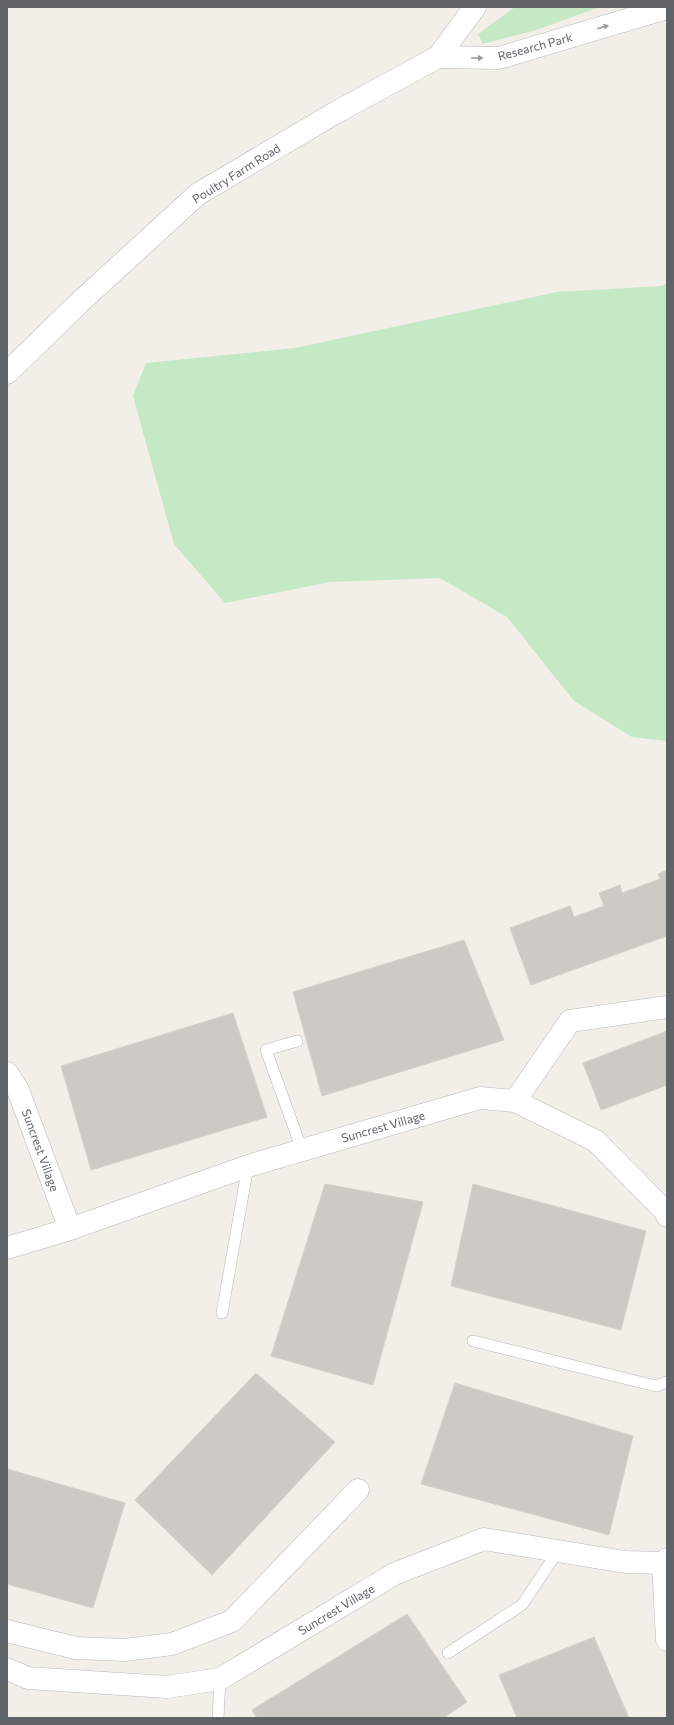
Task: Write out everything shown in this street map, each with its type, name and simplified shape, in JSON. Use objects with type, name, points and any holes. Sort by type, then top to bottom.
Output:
[{"type":"street","points":[[438,58],[475,7]]},
{"type":"street","name":"Research Park","points":[[438,58],[499,58],[667,8]]},
{"type":"street","name":"Poultry Farm Road","points":[[7,373],[80,302],[198,194],[335,113],[438,58]]},
{"type":"street","points":[[515,1101],[570,1021],[667,1007]]},
{"type":"street","name":"Suncrest Village","points":[[7,1072],[18,1090],[70,1230]]},
{"type":"street","name":"Suncrest Village","points":[[7,1248],[70,1230],[248,1166],[480,1098],[515,1101],[596,1141],[665,1211],[667,1216]]},
{"type":"street","points":[[7,1631],[76,1648],[125,1650],[172,1644],[206,1631],[232,1620],[358,1490]]},
{"type":"street","name":"Suncrest Village","points":[[9,1674],[28,1678],[167,1687],[220,1679],[394,1574],[484,1538],[625,1562],[665,1561]]},
{"type":"street","points":[[665,1561],[667,1640]]},
{"type":"lane","points":[[297,1041],[266,1050],[302,1150]]},
{"type":"lane","points":[[222,1313],[248,1166]]},
{"type":"lane","points":[[473,1341],[656,1386],[667,1382]]},
{"type":"lane","points":[[448,1653],[522,1605],[558,1551]]},
{"type":"lane","points":[[218,1718],[220,1679]]},
{"type":"green space","points":[[515,7],[600,7],[536,30],[483,44],[478,34]]},
{"type":"green space","points":[[667,283],[667,741],[632,737],[574,701],[507,617],[440,578],[330,582],[225,603],[174,544],[133,396],[146,363],[295,348],[557,292],[662,286]]},
{"type":"building","points":[[667,870],[667,936],[531,985],[510,928],[570,906],[574,917],[604,906],[599,893],[620,885],[622,893],[660,879],[658,874]]},
{"type":"building","points":[[464,940],[504,1040],[322,1096],[293,992]]},
{"type":"building","points":[[233,1013],[267,1117],[91,1170],[61,1066]]},
{"type":"building","points":[[667,1031],[667,1085],[601,1110],[583,1063]]},
{"type":"building","points":[[325,1184],[423,1202],[373,1385],[271,1356]]},
{"type":"building","points":[[473,1184],[646,1231],[621,1330],[451,1286]]},
{"type":"building","points":[[256,1373],[335,1442],[212,1575],[135,1500]]},
{"type":"building","points":[[455,1383],[633,1436],[609,1535],[421,1484]]},
{"type":"building","points":[[7,1469],[125,1503],[93,1608],[7,1584]]},
{"type":"building","points":[[407,1614],[467,1702],[443,1718],[257,1718],[252,1710]]},
{"type":"building","points":[[594,1637],[629,1718],[517,1718],[499,1675]]}]
